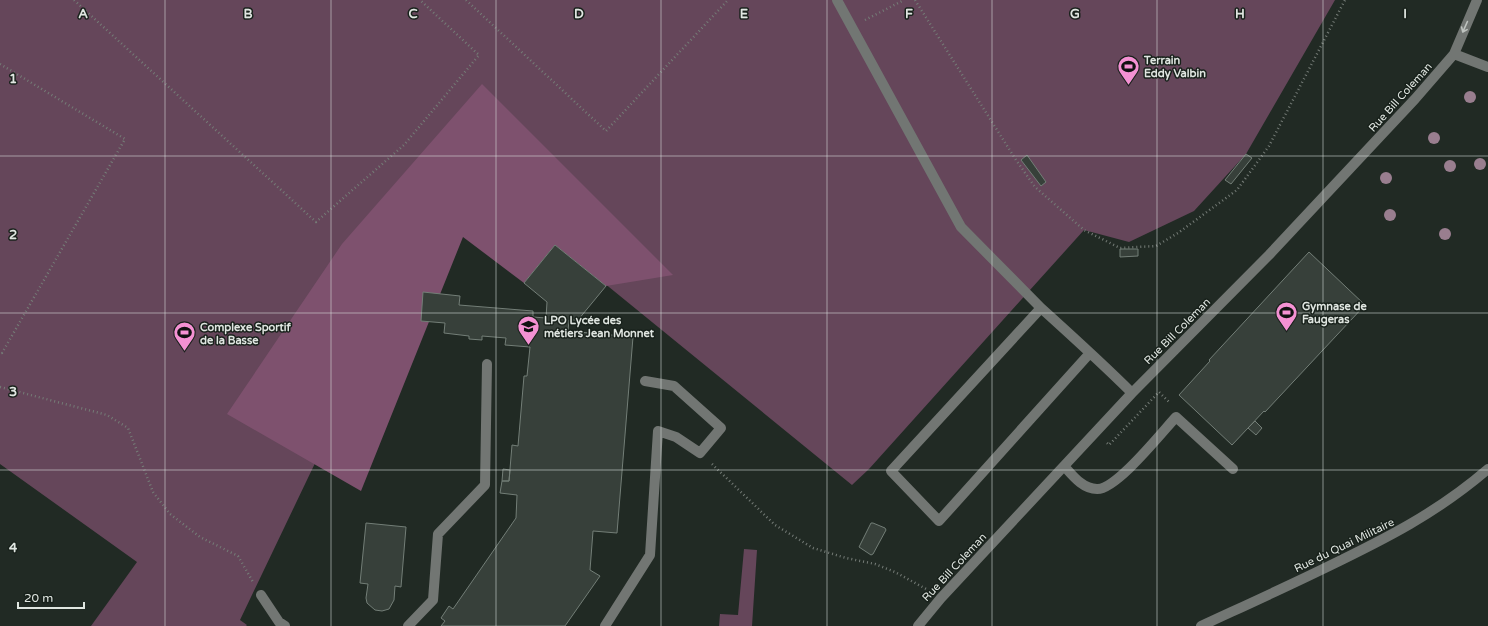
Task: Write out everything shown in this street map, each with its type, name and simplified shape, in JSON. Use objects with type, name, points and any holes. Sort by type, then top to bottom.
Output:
[{"type":"street","points":[[837,0],[962,227],[1041,308],[1132,393]]},
{"type":"street","name":"Rue Bill Coleman","points":[[918,626],[941,598],[1132,393],[1274,249],[1416,99],[1454,54],[1477,0]]},
{"type":"street","points":[[1454,54],[1488,67]]},
{"type":"street","points":[[1041,308],[891,471],[939,521],[1090,353]]},
{"type":"street","points":[[408,626],[433,600],[438,534],[485,485],[487,364]]},
{"type":"street","points":[[605,626],[650,555],[658,431],[676,437],[700,453],[721,428],[674,386],[645,381]]},
{"type":"street","points":[[1064,466],[1081,483],[1096,489],[1104,488],[1122,476],[1176,417],[1233,469]]},
{"type":"street","name":"Rue du Quai Militaire","points":[[1201,626],[1392,536],[1443,505],[1488,469]]},
{"type":"street","points":[[261,595],[280,625]]},
{"type":"path","points":[[74,0],[316,222],[404,145],[479,55],[420,0]]},
{"type":"path","points":[[466,0],[606,131],[728,0]]},
{"type":"path","points":[[852,27],[904,0]]},
{"type":"path","points":[[915,0],[1016,160],[1035,187],[1084,230],[1120,248],[1156,246],[1178,233],[1237,190],[1269,146],[1345,0]]},
{"type":"path","points":[[0,64],[125,139],[2,353],[0,352]]},
{"type":"path","points":[[0,387],[107,415],[128,428],[153,492],[170,514],[200,537],[238,556],[261,595]]},
{"type":"path","points":[[700,453],[775,525],[813,548],[846,558],[874,564],[895,572],[941,598]]},
{"type":"shaded area","name":"Complexe Sportif de la Basse","points":[[0,0],[1335,0],[1246,154],[1194,211],[1129,242],[1084,230],[869,469],[852,485],[485,186],[428,227],[240,620],[247,625],[91,626],[137,562],[0,464]]},
{"type":"shaded area","points":[[482,84],[673,275],[606,286],[555,245],[524,283],[463,237],[361,491],[227,414],[342,244]]},
{"type":"shaded area","points":[[744,549],[757,550],[752,626],[719,626],[720,614],[738,615]]},
{"type":"building","points":[[1246,154],[1252,158],[1231,184],[1225,180]]},
{"type":"building","points":[[1027,155],[1046,182],[1041,186],[1021,160]]},
{"type":"building","points":[[555,245],[606,286],[578,320],[569,320],[568,331],[633,337],[617,533],[593,531],[590,570],[600,576],[565,626],[441,626],[445,621],[441,618],[449,606],[453,609],[516,518],[517,495],[500,493],[502,481],[509,481],[512,445],[518,446],[524,376],[527,376],[530,347],[505,345],[506,338],[482,336],[482,340],[469,339],[469,336],[444,333],[445,323],[421,321],[423,292],[460,296],[459,305],[533,311],[533,317],[546,318],[547,302],[524,283]]},
{"type":"building","points":[[1120,249],[1138,249],[1138,256],[1120,257]]},
{"type":"building","name":"Gymnase de Faugeras","points":[[1309,252],[1365,305],[1232,445],[1179,395],[1210,361],[1209,360]]},
{"type":"building","points":[[1255,421],[1262,428],[1256,435],[1248,428]]},
{"type":"building","points":[[503,469],[510,470],[509,481],[502,481]]},
{"type":"building","points":[[366,523],[406,527],[401,587],[395,586],[394,600],[389,609],[382,611],[375,610],[367,603],[366,598],[368,584],[360,583]]},
{"type":"building","points":[[871,523],[885,528],[886,530],[873,554],[871,555],[859,547]]},
{"type":"place","name":"Terrain Eddy Valbin","points":[[1129,86]]},
{"type":"place","name":"Gymnase de Faugeras","points":[[1287,332]]},
{"type":"place","name":"LPO Lycée des métiers Jean Monnet","points":[[529,346]]},
{"type":"place","name":"Complexe Sportif de la Basse","points":[[184,352]]}]
